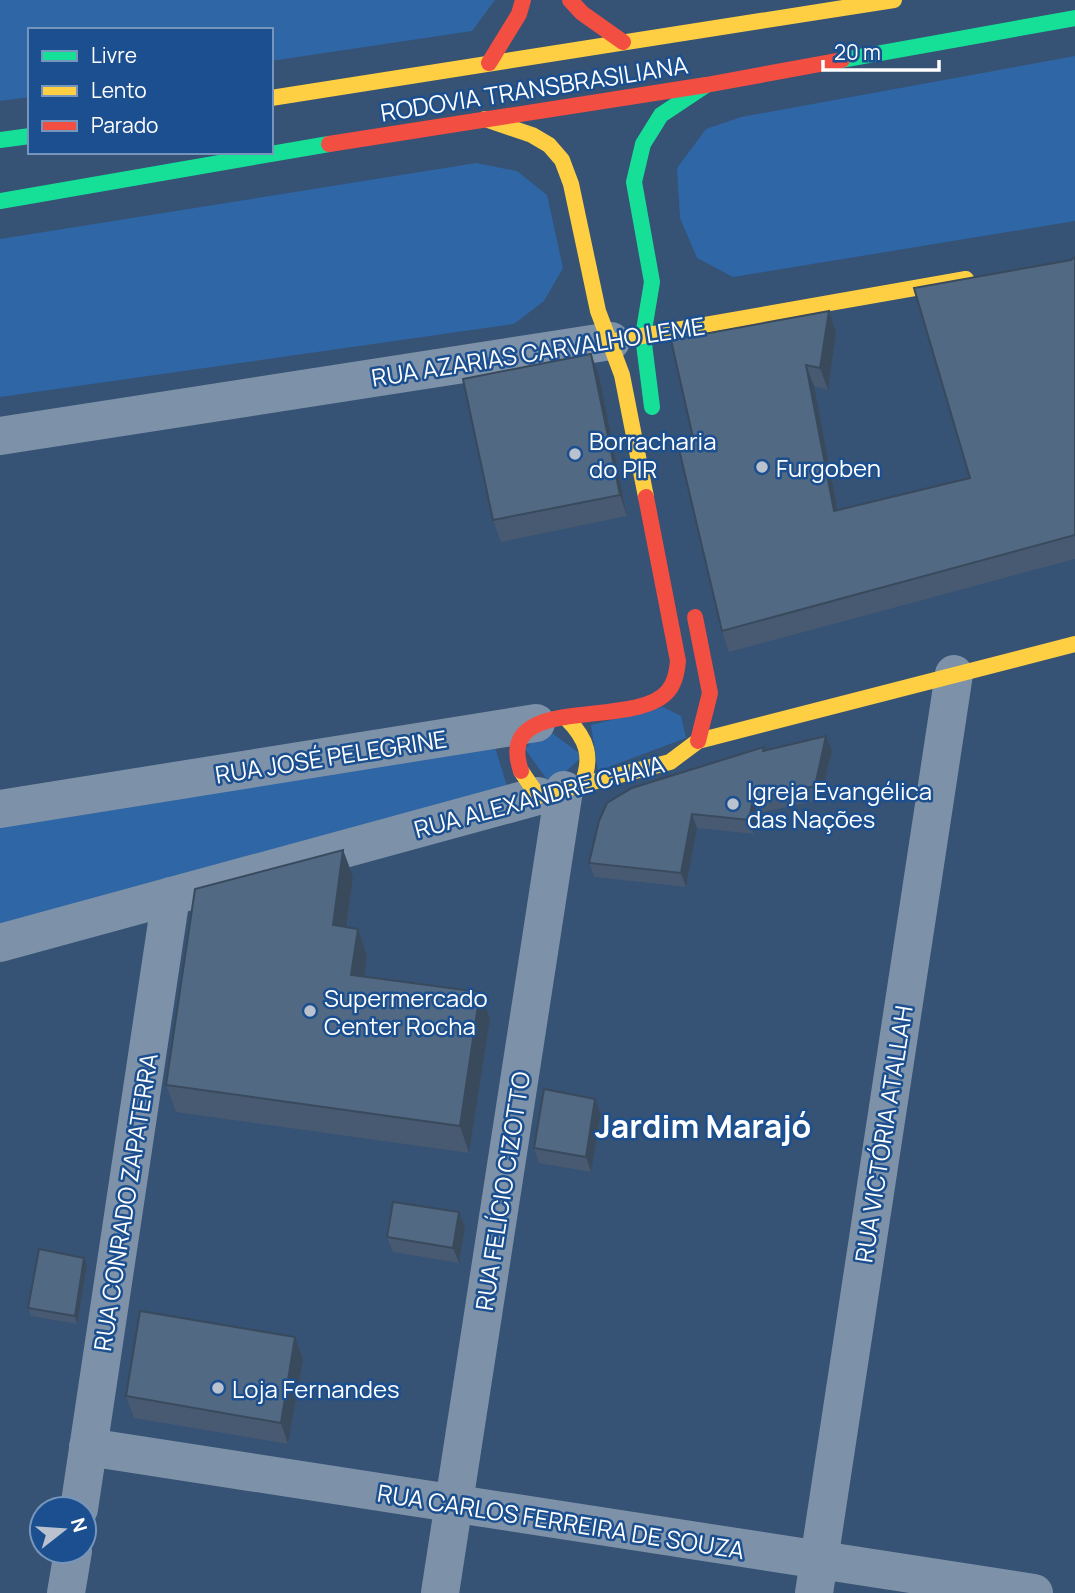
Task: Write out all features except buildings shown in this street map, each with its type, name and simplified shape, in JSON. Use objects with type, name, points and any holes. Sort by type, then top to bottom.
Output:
[{"type":"main road","points":[[489,63],[519,14],[523,0]]},
{"type":"main road","points":[[570,0],[582,13],[623,42]]},
{"type":"main road","name":"RODOVIA TRANSBRASILIANA","points":[[273,98],[894,0]]},
{"type":"main road","name":"RODOVIA TRANSBRASILIANA","points":[[0,201],[485,118],[706,85],[1075,18]]},
{"type":"main road","points":[[627,338],[652,282],[634,182],[643,144],[661,115],[706,85]]},
{"type":"main road","points":[[485,118],[532,135],[549,145],[562,160],[571,184],[598,312],[627,338],[646,376],[656,429]]},
{"type":"main road","points":[[0,141],[28,136]]},
{"type":"main road","name":"RUA AZARIAS CARVALHO LEME","points":[[627,338],[981,276]]},
{"type":"main road","name":"RUA JOSÉ PELEGRINE","points":[[552,721],[595,715],[661,697],[676,679],[678,661],[622,375],[627,338]]},
{"type":"main road","points":[[691,600],[710,693],[698,741]]},
{"type":"main road","name":"RUA ALEXANDRE CHAIA","points":[[561,790],[670,762],[698,741],[1075,644]]},
{"type":"main road","points":[[552,721],[582,733],[589,756],[561,790],[523,777],[516,759],[521,737],[552,721]]},
{"type":"street","name":"RUA AZARIAS CARVALHO LEME","points":[[0,436],[627,338]]},
{"type":"street","name":"RUA VICTÓRIA ATALLAH","points":[[816,1577],[954,674]]},
{"type":"street","name":"RUA JOSÉ PELEGRINE","points":[[0,809],[552,721]]},
{"type":"street","name":"RUA ALEXANDRE CHAIA","points":[[0,943],[561,790]]},
{"type":"street","name":"RUA FELÍCIO CIZOTTO","points":[[440,1593],[561,790]]},
{"type":"street","name":"RUA CONRADO ZAPATERRA","points":[[81,1495],[171,896]]},
{"type":"street","name":"RUA CARLOS FERREIRA DE SOUZA","points":[[88,1447],[453,1504],[816,1577],[1034,1593]]},
{"type":"street","points":[[66,1593],[71,1565]]},
{"type":"shaded area","points":[[0,0],[495,0],[472,31],[273,61],[273,28],[28,28],[28,97],[0,101]]},
{"type":"shaded area","points":[[1075,56],[1075,221],[733,277],[697,258],[680,218],[677,168],[706,129],[741,117]]},
{"type":"shaded area","points":[[476,163],[517,171],[547,195],[563,268],[544,301],[514,324],[0,397],[0,239]]},
{"type":"shaded area","points":[[663,707],[681,716],[686,738],[598,771],[591,725]]},
{"type":"shaded area","points":[[544,727],[583,756],[551,785],[525,749]]},
{"type":"shaded area","points":[[494,744],[507,786],[0,925],[0,827]]},
{"type":"traffic: fast","points":[[842,60],[1075,18]]},
{"type":"traffic: fast","points":[[652,407],[643,336],[652,282],[634,182],[643,144],[661,115],[706,85]]},
{"type":"traffic: fast","points":[[0,140],[28,136]]},
{"type":"traffic: fast","points":[[273,154],[329,144]]},
{"type":"traffic: fast","points":[[0,201],[271,154]]},
{"type":"traffic: slow","points":[[273,98],[894,0]]},
{"type":"traffic: slow","points":[[485,119],[532,135],[549,145],[562,160],[571,184],[598,311],[622,375],[646,497]]},
{"type":"traffic: slow","points":[[619,340],[966,279]]},
{"type":"traffic: slow","points":[[521,771],[538,796],[670,762],[698,741],[1075,644]]},
{"type":"traffic: slow","points":[[567,719],[579,734],[586,749],[587,765],[582,784]]},
{"type":"traffic: jam","points":[[489,63],[519,14],[523,0]]},
{"type":"traffic: jam","points":[[570,0],[582,13],[623,42]]},
{"type":"traffic: jam","points":[[329,144],[706,85],[842,60]]},
{"type":"traffic: jam","points":[[521,771],[518,746],[528,730],[547,721],[651,703],[668,691],[672,684],[678,661],[646,497]]},
{"type":"traffic: jam","points":[[695,617],[710,693],[698,741]]},
{"type":"place","name":"Borracharia do PIR","points":[[575,454]]},
{"type":"place","name":"Furgoben","points":[[762,467]]},
{"type":"place","name":"Igreja Evangélica das Nações","points":[[733,804]]},
{"type":"place","name":"Supermercado Center Rocha","points":[[310,1011]]},
{"type":"place","name":"Loja Fernandes","points":[[218,1388]]},
{"type":"district","name":"Jardim Marajó","points":[[703,1126]]}]
